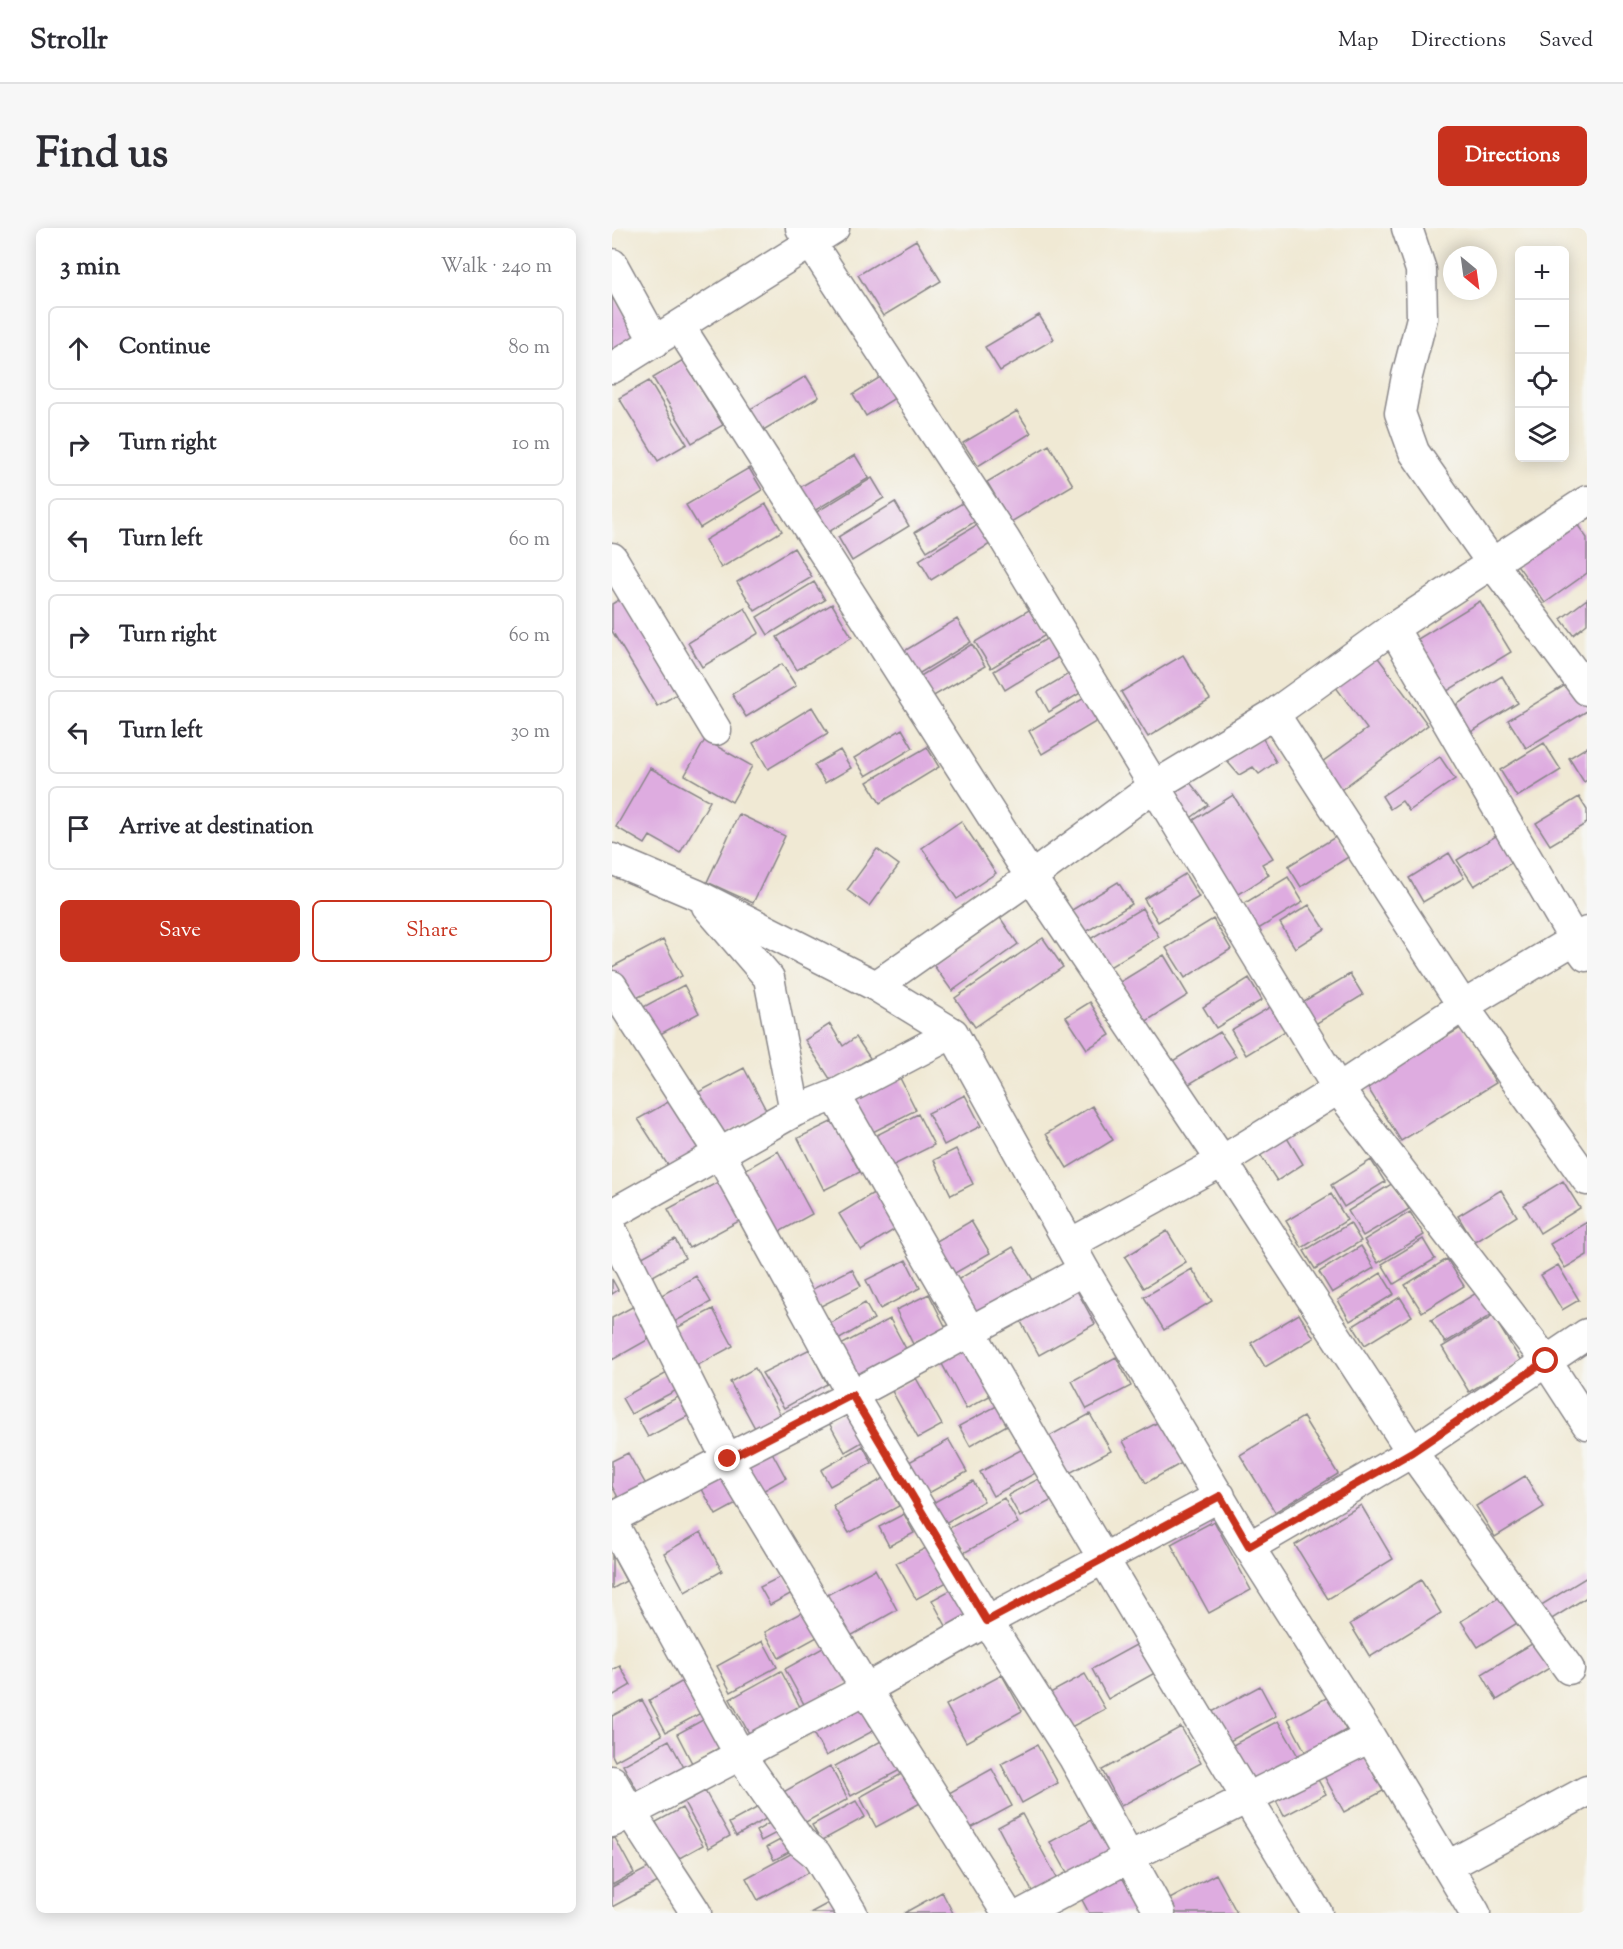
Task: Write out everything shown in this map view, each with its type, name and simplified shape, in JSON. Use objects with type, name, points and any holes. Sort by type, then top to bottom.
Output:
[{"type":"street","points":[[1407,228],[1421,270],[1422,318],[1400,413],[1414,452],[1492,563],[1587,690]]},
{"type":"street","points":[[612,368],[680,327],[815,233],[1005,540],[1338,1089],[1546,1361],[1587,1424]]},
{"type":"street","points":[[612,264],[655,342]]},
{"type":"street","points":[[680,327],[1031,877],[1222,1161],[1412,1452],[1569,1669]]},
{"type":"street","points":[[876,986],[1031,877],[1153,787],[1274,714],[1393,628],[1587,501]]},
{"type":"street","points":[[612,558],[716,730]]},
{"type":"street","points":[[852,1913],[816,1854],[800,1841],[740,1755],[612,1520],[852,1395],[969,1331],[1222,1161],[1338,1089],[1463,1006],[1583,944],[1393,628]]},
{"type":"street","points":[[1274,714],[1463,1006],[1587,1180]]},
{"type":"street","points":[[612,859],[697,895],[876,986],[953,1033],[1077,1257],[1249,1546],[1370,1737],[1475,1913]]},
{"type":"street","points":[[697,895],[770,978],[795,1112]]},
{"type":"street","points":[[612,986],[720,1154],[852,1395],[987,1621],[1074,1758],[1160,1913]]},
{"type":"street","points":[[612,1214],[795,1112],[835,1095],[953,1033]]},
{"type":"street","points":[[835,1095],[969,1331],[1246,1798],[1317,1913]]},
{"type":"street","points":[[612,1231],[728,1459],[866,1689],[1007,1913]]},
{"type":"street","points":[[1249,1546],[1412,1452],[1587,1334]]},
{"type":"street","points":[[621,1817],[866,1689],[1220,1496]]},
{"type":"street","points":[[1024,1913],[1129,1857],[1370,1737]]},
{"type":"street","points":[[612,1781],[621,1817],[643,1830],[696,1913]]},
{"type":"street","points":[[1448,1866],[1587,1791]]},
{"type":"building","points":[[916,240],[941,281],[883,316],[858,275]]},
{"type":"building","points":[[612,294],[643,345],[612,361]]},
{"type":"building","points":[[1039,315],[1054,339],[1000,371],[985,347]]},
{"type":"building","points":[[683,360],[723,425],[692,443],[653,378]]},
{"type":"building","points":[[806,376],[819,397],[760,432],[747,411]]},
{"type":"building","points":[[882,376],[895,398],[866,416],[853,394]]},
{"type":"building","points":[[649,381],[687,444],[658,461],[619,398]]},
{"type":"building","points":[[1017,411],[1031,433],[978,466],[963,443]]},
{"type":"building","points":[[1049,445],[1073,485],[1011,522],[987,482]]},
{"type":"building","points":[[855,455],[869,478],[809,514],[795,490]]},
{"type":"building","points":[[749,468],[762,490],[700,528],[686,505]]},
{"type":"building","points":[[872,478],[884,498],[827,533],[815,513]]},
{"type":"building","points":[[895,502],[909,526],[852,561],[838,537]]},
{"type":"building","points":[[964,502],[976,521],[927,551],[915,532]]},
{"type":"building","points":[[766,504],[782,531],[721,568],[705,540]]},
{"type":"building","points":[[1574,520],[1587,538],[1587,573],[1545,603],[1515,562]]},
{"type":"building","points":[[978,524],[990,544],[931,580],[919,560]]},
{"type":"building","points":[[794,548],[812,577],[755,611],[737,582]]},
{"type":"building","points":[[814,582],[825,600],[768,635],[757,617]]},
{"type":"building","points":[[628,594],[686,689],[657,706],[612,631],[612,604]]},
{"type":"building","points":[[1587,599],[1587,624],[1573,635],[1561,619]]},
{"type":"building","points":[[1480,601],[1511,652],[1444,693],[1413,642]]},
{"type":"building","points":[[832,604],[852,637],[797,670],[777,637]]},
{"type":"building","points":[[1034,607],[1049,633],[991,668],[975,642]]},
{"type":"building","points":[[745,608],[759,633],[702,667],[688,643]]},
{"type":"building","points":[[957,619],[971,642],[915,676],[901,653]]},
{"type":"building","points":[[1051,636],[1062,655],[1005,690],[994,671]]},
{"type":"building","points":[[972,644],[985,666],[932,697],[919,677]]},
{"type":"building","points":[[1183,655],[1210,699],[1148,737],[1121,692]]},
{"type":"building","points":[[1376,655],[1428,725],[1338,792],[1318,765],[1367,729],[1335,686]]},
{"type":"building","points":[[782,664],[796,686],[746,717],[732,694]]},
{"type":"building","points":[[1070,673],[1082,692],[1049,712],[1038,692]]},
{"type":"building","points":[[1502,676],[1518,703],[1460,739],[1443,713]]},
{"type":"building","points":[[1572,681],[1587,705],[1587,711],[1526,748],[1508,720]]},
{"type":"building","points":[[1091,694],[1104,717],[1042,754],[1029,731]]},
{"type":"building","points":[[812,707],[828,733],[768,769],[753,743]]},
{"type":"building","points":[[902,729],[913,748],[866,776],[854,758]]},
{"type":"building","points":[[1262,737],[1276,762],[1259,774],[1253,767],[1239,775],[1225,759]]},
{"type":"building","points":[[706,738],[709,742],[752,766],[732,802],[685,775]]},
{"type":"building","points":[[1544,743],[1561,770],[1517,797],[1500,770]]},
{"type":"building","points":[[927,747],[939,767],[880,803],[867,782]]},
{"type":"building","points":[[1587,747],[1587,780],[1584,782],[1569,758]]},
{"type":"building","points":[[840,750],[851,768],[825,783],[814,765]]},
{"type":"building","points":[[1440,757],[1455,779],[1409,811],[1402,801],[1390,809],[1382,796]]},
{"type":"building","points":[[650,768],[710,801],[680,853],[650,836],[645,844],[616,827]]},
{"type":"building","points":[[1188,780],[1208,805],[1184,823],[1165,797]]},
{"type":"building","points":[[1233,795],[1273,858],[1262,864],[1269,875],[1236,896],[1189,823]]},
{"type":"building","points":[[1579,797],[1587,810],[1587,823],[1550,845],[1536,823]]},
{"type":"building","points":[[739,814],[785,836],[753,903],[707,882]]},
{"type":"building","points":[[961,821],[996,873],[957,899],[922,848]]},
{"type":"building","points":[[1499,834],[1516,860],[1474,886],[1457,860]]},
{"type":"building","points":[[1337,836],[1350,856],[1301,887],[1288,866]]},
{"type":"building","points":[[877,849],[899,865],[869,906],[847,890]]},
{"type":"building","points":[[1449,853],[1464,878],[1423,902],[1409,878]]},
{"type":"building","points":[[1185,874],[1199,897],[1158,922],[1144,899]]},
{"type":"building","points":[[1288,877],[1303,902],[1255,931],[1240,906]]},
{"type":"building","points":[[1118,882],[1132,904],[1081,935],[1067,913]]},
{"type":"building","points":[[1309,905],[1325,929],[1295,948],[1280,923]]},
{"type":"building","points":[[1142,908],[1159,937],[1108,968],[1090,939]]},
{"type":"building","points":[[999,916],[1018,944],[952,991],[932,963]]},
{"type":"building","points":[[1213,919],[1231,949],[1185,978],[1166,948]]},
{"type":"building","points":[[1043,938],[1063,967],[975,1027],[955,998]]},
{"type":"building","points":[[663,940],[682,976],[628,1002],[612,973],[612,967]]},
{"type":"building","points":[[1164,955],[1188,995],[1145,1022],[1120,982]]},
{"type":"building","points":[[1350,974],[1363,995],[1312,1026],[1299,1004]]},
{"type":"building","points":[[1249,978],[1262,1000],[1216,1028],[1203,1007]]},
{"type":"building","points":[[684,985],[699,1013],[653,1038],[638,1010]]},
{"type":"building","points":[[1090,1002],[1110,1035],[1087,1049],[1066,1017]]},
{"type":"building","points":[[1277,1003],[1292,1027],[1246,1055],[1231,1030]]},
{"type":"building","points":[[830,1024],[843,1046],[856,1037],[870,1058],[832,1082],[805,1040]]},
{"type":"building","points":[[1462,1027],[1496,1083],[1401,1141],[1366,1085]]},
{"type":"building","points":[[1220,1032],[1236,1056],[1186,1086],[1171,1062]]},
{"type":"building","points":[[744,1068],[767,1112],[716,1139],[693,1095]]},
{"type":"building","points":[[899,1076],[916,1110],[867,1135],[850,1100]]},
{"type":"building","points":[[965,1095],[981,1126],[944,1145],[928,1113]]},
{"type":"building","points":[[677,1097],[706,1149],[669,1167],[638,1119]]},
{"type":"building","points":[[1092,1106],[1113,1140],[1067,1168],[1046,1134]]},
{"type":"building","points":[[918,1114],[934,1145],[882,1171],[867,1140]]},
{"type":"building","points":[[833,1121],[860,1172],[824,1190],[798,1138]]},
{"type":"building","points":[[1284,1133],[1303,1164],[1277,1181],[1257,1150]]},
{"type":"building","points":[[956,1149],[973,1184],[951,1195],[934,1160]]},
{"type":"building","points":[[778,1151],[812,1214],[770,1237],[736,1175]]},
{"type":"building","points":[[1371,1160],[1385,1182],[1344,1207],[1331,1185]]},
{"type":"building","points":[[720,1181],[741,1220],[689,1248],[668,1209]]},
{"type":"building","points":[[1563,1181],[1580,1208],[1540,1233],[1524,1205]]},
{"type":"building","points":[[1393,1183],[1409,1209],[1363,1236],[1348,1211]]},
{"type":"building","points":[[880,1189],[902,1225],[861,1250],[839,1214]]},
{"type":"building","points":[[1501,1190],[1517,1216],[1474,1243],[1458,1216]]},
{"type":"building","points":[[1331,1194],[1347,1220],[1302,1248],[1286,1221]]},
{"type":"building","points":[[1410,1212],[1424,1235],[1378,1263],[1364,1240]]},
{"type":"building","points":[[971,1221],[990,1253],[941,1281],[923,1249]]},
{"type":"building","points":[[1587,1222],[1587,1255],[1565,1268],[1550,1244]]},
{"type":"building","points":[[1350,1223],[1361,1241],[1315,1269],[1304,1251]]},
{"type":"building","points":[[1167,1231],[1186,1262],[1144,1288],[1125,1257]]},
{"type":"building","points":[[675,1239],[685,1258],[646,1280],[635,1261]]},
{"type":"building","points":[[1423,1239],[1435,1259],[1394,1284],[1382,1264]]},
{"type":"building","points":[[1361,1246],[1374,1268],[1332,1293],[1319,1272]]},
{"type":"building","points":[[1013,1247],[1035,1283],[968,1323],[947,1286]]},
{"type":"building","points":[[1447,1259],[1464,1286],[1422,1312],[1405,1285]]},
{"type":"building","points":[[906,1260],[920,1288],[880,1309],[866,1280]]},
{"type":"building","points":[[1558,1265],[1579,1300],[1562,1310],[1541,1275]]},
{"type":"building","points":[[852,1269],[861,1286],[813,1310],[805,1293]]},
{"type":"building","points":[[1192,1269],[1212,1301],[1164,1330],[1144,1297]]},
{"type":"building","points":[[1381,1273],[1394,1294],[1350,1321],[1338,1300]]},
{"type":"building","points":[[696,1276],[711,1302],[663,1328],[649,1302]]},
{"type":"building","points":[[612,1279],[618,1290],[612,1294]]},
{"type":"building","points":[[1075,1287],[1095,1324],[1039,1355],[1019,1318]]},
{"type":"building","points":[[1483,1289],[1496,1312],[1445,1343],[1431,1320]]},
{"type":"building","points":[[929,1294],[946,1328],[913,1344],[896,1310]]},
{"type":"building","points":[[1400,1297],[1412,1316],[1365,1345],[1353,1326]]},
{"type":"building","points":[[865,1303],[874,1319],[831,1344],[821,1329]]},
{"type":"building","points":[[634,1306],[651,1338],[612,1360],[612,1318]]},
{"type":"building","points":[[713,1309],[733,1346],[687,1371],[667,1333]]},
{"type":"building","points":[[1299,1314],[1314,1338],[1265,1367],[1251,1343]]},
{"type":"building","points":[[1493,1316],[1521,1361],[1469,1392],[1442,1347]]},
{"type":"building","points":[[890,1319],[911,1358],[856,1388],[835,1348]]},
{"type":"building","points":[[969,1347],[995,1393],[966,1409],[941,1362]]},
{"type":"building","points":[[810,1349],[827,1384],[784,1408],[762,1373]]},
{"type":"building","points":[[1116,1357],[1131,1386],[1087,1409],[1072,1381]]},
{"type":"building","points":[[755,1368],[780,1414],[755,1428],[730,1382]]},
{"type":"building","points":[[667,1373],[677,1390],[631,1414],[622,1398]]},
{"type":"building","points":[[916,1378],[942,1425],[918,1438],[892,1391]]},
{"type":"building","points":[[678,1397],[688,1416],[648,1437],[638,1419]]},
{"type":"building","points":[[1006,1401],[1016,1420],[970,1446],[959,1426]]},
{"type":"building","points":[[847,1410],[864,1441],[845,1452],[828,1421]]},
{"type":"building","points":[[1090,1414],[1111,1451],[1062,1477],[1042,1440]]},
{"type":"building","points":[[1303,1417],[1338,1474],[1275,1512],[1240,1455]]},
{"type":"building","points":[[1166,1418],[1189,1459],[1146,1483],[1123,1441]]},
{"type":"building","points":[[949,1440],[967,1472],[918,1499],[900,1467]]},
{"type":"building","points":[[768,1445],[786,1478],[759,1493],[741,1460]]},
{"type":"building","points":[[863,1446],[872,1463],[830,1486],[821,1470]]},
{"type":"building","points":[[1028,1446],[1041,1470],[993,1496],[980,1472]]},
{"type":"building","points":[[628,1453],[649,1490],[622,1505],[612,1486],[612,1461]]},
{"type":"building","points":[[720,1465],[740,1502],[716,1515],[696,1478]]},
{"type":"building","points":[[1046,1475],[1058,1497],[1020,1517],[1008,1495]]},
{"type":"building","points":[[1525,1476],[1544,1507],[1495,1537],[1476,1506]]},
{"type":"building","points":[[884,1478],[899,1506],[849,1533],[833,1506]]},
{"type":"building","points":[[973,1481],[984,1501],[938,1527],[927,1506]]},
{"type":"building","points":[[1004,1498],[1018,1523],[960,1555],[946,1530]]},
{"type":"building","points":[[1361,1505],[1393,1559],[1328,1599],[1295,1545]]},
{"type":"building","points":[[904,1514],[914,1533],[889,1546],[879,1527]]},
{"type":"building","points":[[1214,1521],[1251,1590],[1209,1613],[1171,1544]]},
{"type":"building","points":[[701,1532],[722,1571],[685,1592],[664,1553]]},
{"type":"building","points":[[928,1547],[947,1582],[916,1599],[896,1563]]},
{"type":"building","points":[[612,1555],[626,1581],[612,1589]]},
{"type":"building","points":[[875,1569],[897,1610],[847,1638],[825,1596]]},
{"type":"building","points":[[784,1575],[794,1592],[770,1605],[760,1587]]},
{"type":"building","points":[[1587,1577],[1587,1597],[1547,1622],[1538,1607]]},
{"type":"building","points":[[1421,1580],[1441,1613],[1370,1657],[1350,1624]]},
{"type":"building","points":[[958,1586],[977,1622],[951,1635],[932,1600]]},
{"type":"building","points":[[1503,1595],[1519,1622],[1478,1647],[1461,1621]]},
{"type":"building","points":[[806,1610],[819,1636],[779,1658],[765,1632]]},
{"type":"building","points":[[1145,1640],[1162,1669],[1108,1699],[1092,1669]]},
{"type":"building","points":[[763,1641],[777,1667],[731,1692],[717,1666]]},
{"type":"building","points":[[1535,1642],[1551,1667],[1497,1700],[1482,1674]]},
{"type":"building","points":[[830,1644],[850,1682],[805,1706],[785,1669]]},
{"type":"building","points":[[620,1666],[631,1685],[612,1696],[612,1670]]},
{"type":"building","points":[[781,1671],[800,1707],[750,1735],[730,1699]]},
{"type":"building","points":[[1085,1674],[1105,1709],[1060,1733],[1041,1698]]},
{"type":"building","points":[[1002,1675],[1022,1711],[966,1742],[946,1705]]},
{"type":"building","points":[[692,1676],[710,1708],[666,1732],[649,1700]]},
{"type":"building","points":[[1260,1686],[1276,1716],[1226,1743],[1210,1713]]},
{"type":"building","points":[[1328,1697],[1346,1730],[1306,1753],[1288,1719]]},
{"type":"building","points":[[856,1698],[873,1731],[826,1756],[808,1724]]},
{"type":"building","points":[[642,1700],[662,1735],[615,1761],[612,1755],[612,1716]]},
{"type":"building","points":[[712,1715],[728,1743],[692,1763],[677,1734]]},
{"type":"building","points":[[1278,1721],[1299,1758],[1252,1784],[1231,1746]]},
{"type":"building","points":[[1181,1727],[1201,1763],[1121,1806],[1102,1770]]},
{"type":"building","points":[[669,1740],[688,1775],[642,1799],[623,1765]]},
{"type":"building","points":[[883,1740],[900,1770],[851,1796],[835,1766]]},
{"type":"building","points":[[1037,1745],[1058,1783],[1022,1803],[1001,1764]]},
{"type":"building","points":[[1362,1753],[1383,1791],[1344,1812],[1323,1774]]},
{"type":"building","points":[[830,1766],[848,1799],[795,1828],[778,1795]]},
{"type":"building","points":[[992,1769],[1012,1806],[969,1829],[949,1793]]},
{"type":"building","points":[[907,1771],[924,1801],[876,1827],[860,1797]]},
{"type":"building","points":[[1317,1778],[1326,1794],[1284,1816],[1276,1801]]},
{"type":"building","points":[[705,1791],[730,1836],[709,1848],[684,1802]]},
{"type":"building","points":[[856,1801],[865,1817],[821,1841],[812,1825]]},
{"type":"building","points":[[764,1804],[771,1816],[736,1836],[729,1823]]},
{"type":"building","points":[[682,1808],[703,1845],[676,1860],[656,1822]]},
{"type":"building","points":[[1022,1814],[1058,1880],[1033,1893],[998,1827]]},
{"type":"building","points":[[1102,1814],[1125,1855],[1073,1883],[1050,1842]]},
{"type":"building","points":[[776,1819],[782,1830],[761,1841],[756,1831]]},
{"type":"building","points":[[615,1838],[634,1873],[612,1885],[612,1839]]},
{"type":"building","points":[[782,1839],[789,1852],[774,1860],[767,1847]]},
{"type":"building","points":[[798,1850],[809,1872],[758,1900],[746,1878]]},
{"type":"building","points":[[652,1866],[660,1881],[612,1907],[612,1887]]},
{"type":"building","points":[[1129,1869],[1143,1913],[1089,1913],[1080,1896]]},
{"type":"building","points":[[1216,1874],[1237,1913],[1172,1913],[1166,1901]]},
{"type":"building","points":[[942,1892],[953,1913],[904,1913]]},
{"type":"building","points":[[834,1900],[841,1913],[810,1913]]},
{"type":"route","points":[[728,1459],[852,1395],[987,1621],[1220,1496],[1249,1546],[1412,1452],[1546,1361]]}]
